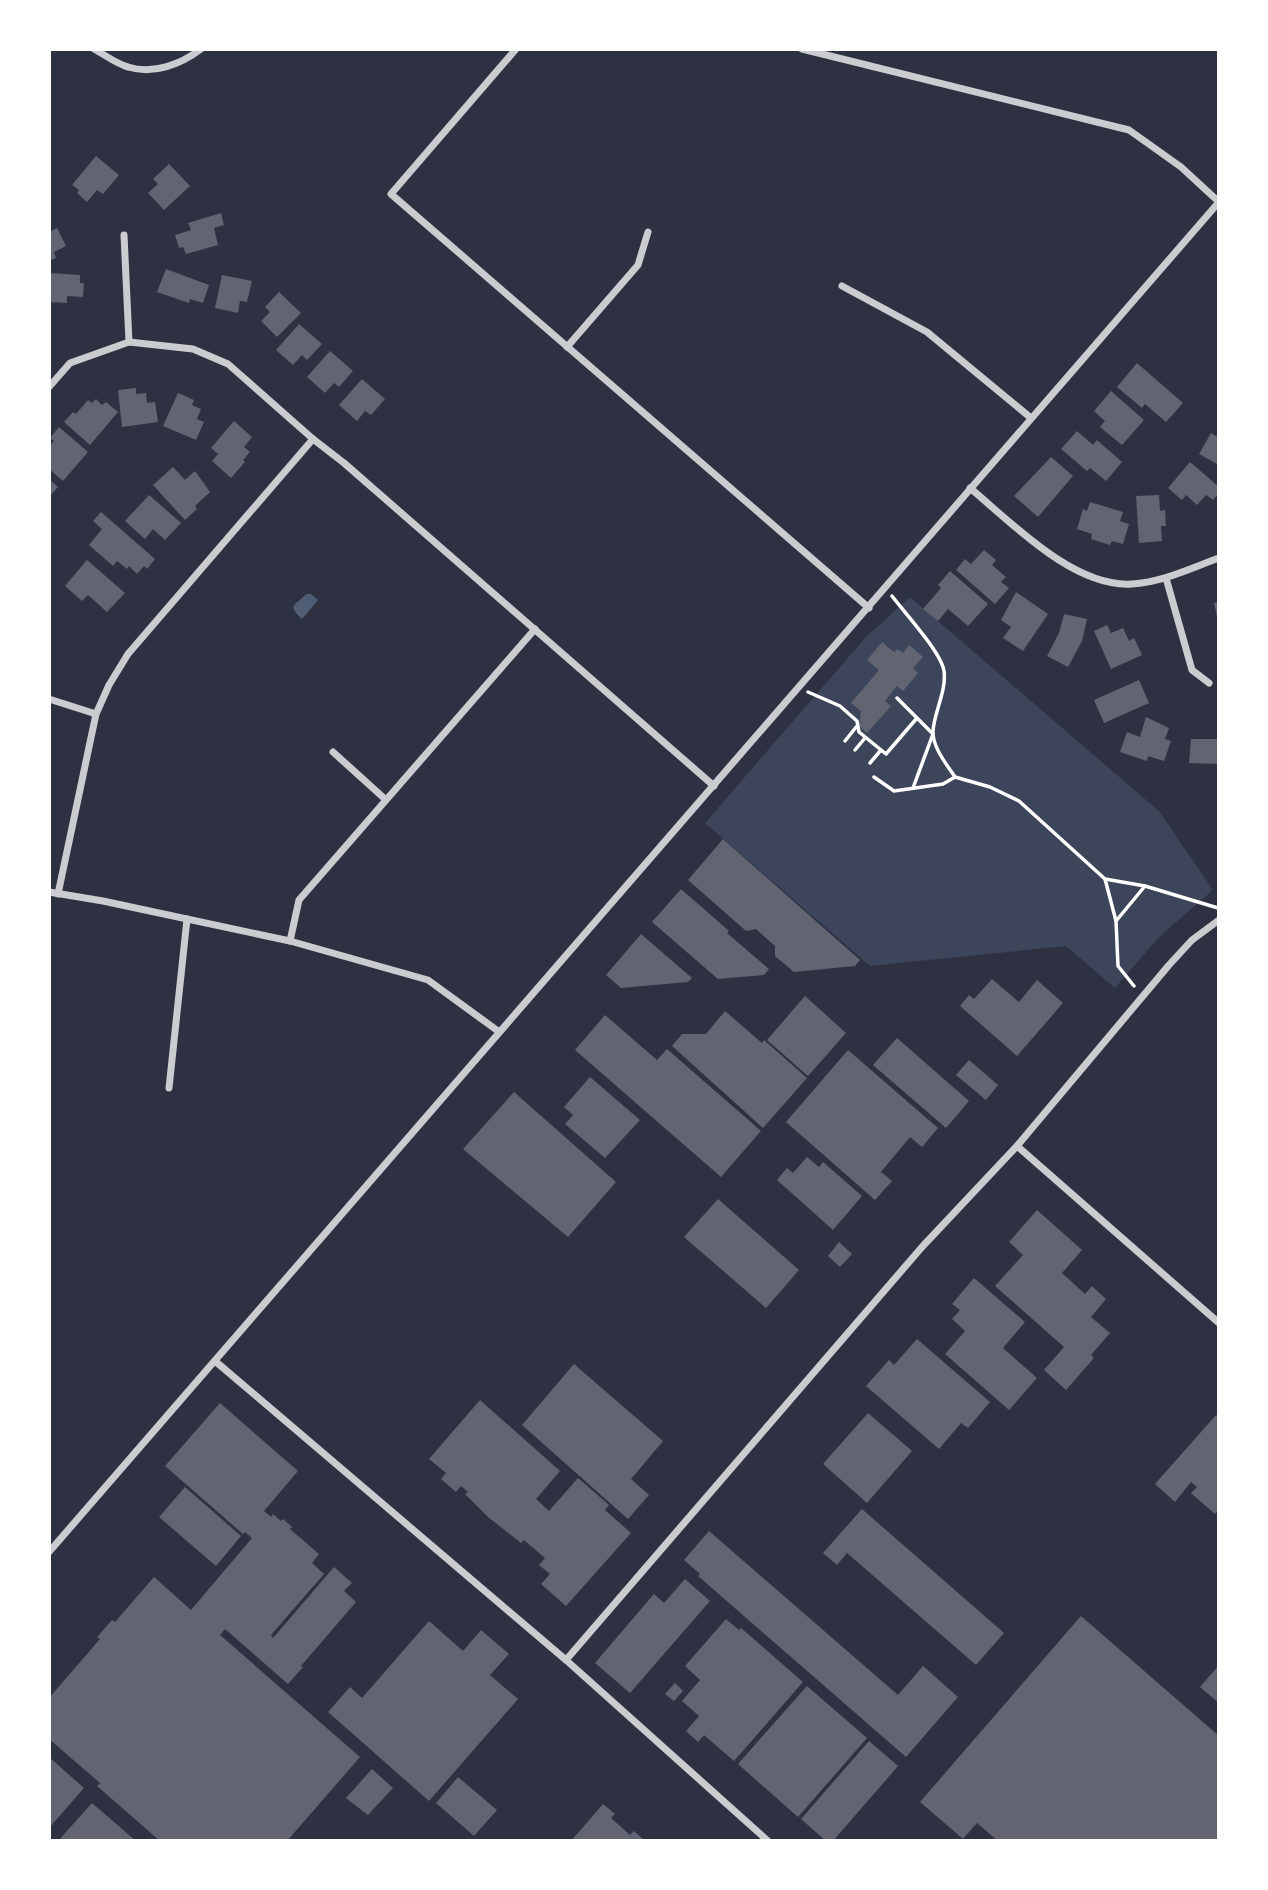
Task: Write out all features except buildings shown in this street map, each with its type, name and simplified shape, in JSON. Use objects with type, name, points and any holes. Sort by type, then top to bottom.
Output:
[{"type":"street","points":[[94,49],[129,67],[155,69],[185,61],[201,49]]},
{"type":"street","points":[[516,49],[391,194],[869,608]]},
{"type":"street","points":[[49,1552],[1219,202],[1171,160],[1129,130],[802,49]]},
{"type":"street","points":[[567,347],[638,265],[648,232]]},
{"type":"street","points":[[124,235],[129,342]]},
{"type":"street","points":[[842,286],[927,332],[1031,418]]},
{"type":"street","points":[[49,387],[71,363],[129,342],[193,349],[228,364],[714,786]]},
{"type":"street","points":[[58,894],[96,713],[109,685],[128,654],[313,439]]},
{"type":"street","points":[[970,488],[1044,549],[1075,570],[1117,584],[1166,578],[1219,558]]},
{"type":"street","points":[[1166,578],[1192,670],[1209,683]]},
{"type":"street","points":[[290,941],[299,901],[534,629]]},
{"type":"street","points":[[49,699],[96,713]]},
{"type":"street","points":[[332,752],[385,799]]},
{"type":"street","points":[[49,892],[290,941],[428,980],[498,1031]]},
{"type":"street","points":[[169,1088],[187,919]]},
{"type":"street","points":[[566,1660],[922,1247],[1017,1146],[1142,996],[1192,940],[1219,920]]},
{"type":"street","points":[[1017,1146],[1219,1323]]},
{"type":"street","points":[[215,1361],[566,1660],[768,1841]]},
{"type":"path","points":[[886,589],[930,645],[944,669],[943,692],[933,734],[913,788]]},
{"type":"path","points":[[802,685],[813,695],[839,706],[857,721],[859,732],[886,754],[917,718]]},
{"type":"path","points":[[897,698],[933,734],[941,756],[955,777],[990,787],[1019,801],[1105,878],[1146,886],[1219,908]]},
{"type":"path","points":[[845,741],[858,726]]},
{"type":"path","points":[[855,750],[866,737]]},
{"type":"path","points":[[870,763],[881,750]]},
{"type":"path","points":[[874,777],[894,791],[943,784],[955,777]]},
{"type":"path","points":[[1105,878],[1116,921],[1118,967],[1142,996]]},
{"type":"path","points":[[1116,921],[1146,886]]},
{"type":"shaded area","points":[[306,594],[311,594],[318,600],[302,619],[293,607]]},
{"type":"shaded area","points":[[910,597],[1159,811],[1213,890],[1159,937],[1115,988],[1066,946],[870,966],[705,823],[865,638]]}]
